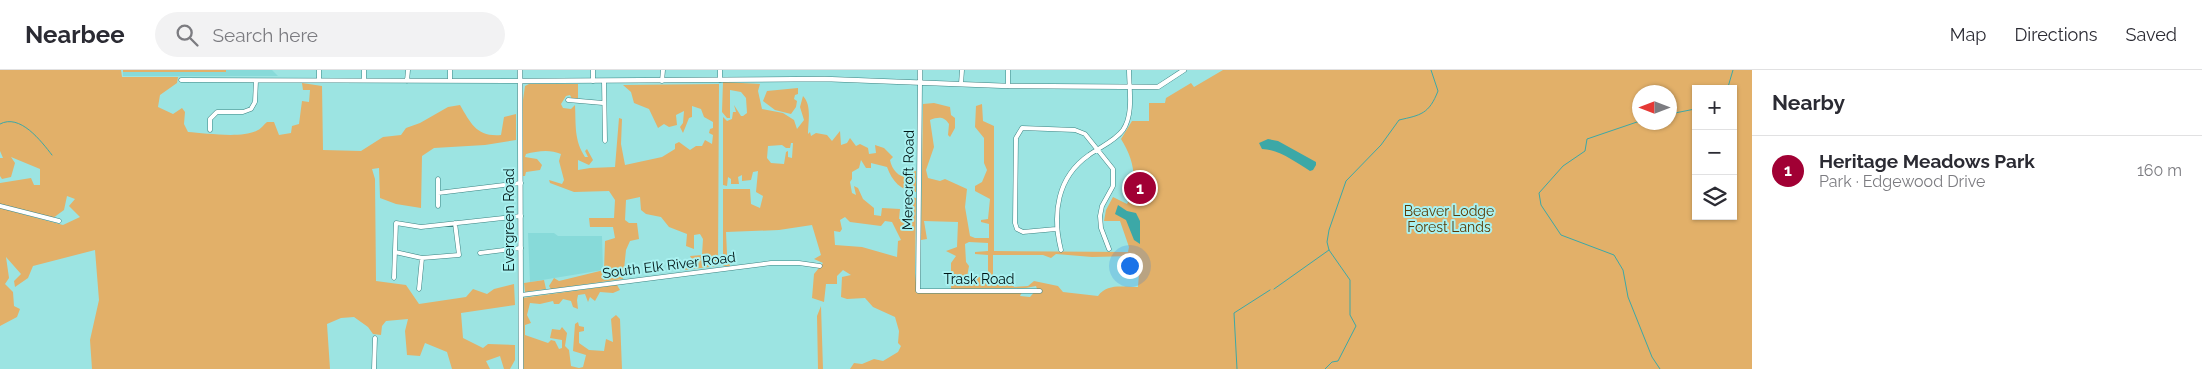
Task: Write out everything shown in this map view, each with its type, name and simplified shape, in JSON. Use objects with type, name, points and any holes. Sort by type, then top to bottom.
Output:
[{"type":"street","points":[[319,70],[319,80]]},
{"type":"street","points":[[364,70],[364,80]]},
{"type":"street","points":[[407,81],[408,70]]},
{"type":"street","points":[[450,70],[450,81]]},
{"type":"street","name":"Evergreen Road","points":[[520,70],[521,369]]},
{"type":"street","points":[[592,70],[593,81]]},
{"type":"street","points":[[662,70],[662,81]]},
{"type":"street","points":[[720,70],[720,80]]},
{"type":"street","name":"Merecroft Road","points":[[918,291],[920,70]]},
{"type":"street","points":[[961,84],[962,70]]},
{"type":"street","points":[[1008,70],[1008,86]]},
{"type":"street","points":[[1061,250],[1056,229],[1056,212],[1065,182],[1074,168],[1098,148],[1116,138],[1124,129],[1129,117],[1129,70]]},
{"type":"street","points":[[181,80],[720,80],[1158,87],[1184,70]]},
{"type":"street","points":[[210,130],[210,119],[217,112],[244,112],[251,109],[255,102],[256,81]]},
{"type":"street","points":[[604,81],[605,141]]},
{"type":"street","points":[[568,100],[573,102],[603,103]]},
{"type":"street","points":[[1056,229],[1024,232],[1017,229],[1015,214],[1018,132],[1022,128],[1075,130],[1086,134],[1114,169],[1115,177],[1100,216],[1101,228],[1109,249]]},
{"type":"street","points":[[598,132],[604,132]]},
{"type":"street","points":[[438,179],[438,206]]},
{"type":"street","points":[[438,192],[520,183]]},
{"type":"street","points":[[0,206],[59,221]]},
{"type":"street","points":[[394,278],[396,223],[421,226],[521,216]]},
{"type":"street","points":[[395,252],[422,258],[459,254],[455,223]]},
{"type":"street","points":[[480,253],[521,248]]},
{"type":"street","points":[[420,289],[422,258]]},
{"type":"street","name":"South Elk River Road","points":[[521,295],[770,263],[799,263],[820,266]]},
{"type":"street","name":"Trask Road","points":[[918,291],[1040,291]]},
{"type":"street","points":[[374,369],[375,338]]},
{"type":"shaded area","points":[[123,70],[272,70],[278,76],[123,76]]},
{"type":"shaded area","points":[[1268,139],[1278,141],[1316,162],[1313,170],[1310,171],[1274,151],[1262,149],[1259,143]]},
{"type":"shaded area","points":[[1118,205],[1127,211],[1136,213],[1140,221],[1140,244],[1134,240],[1126,220],[1115,214]]},
{"type":"shaded area","points":[[528,233],[554,233],[558,236],[602,236],[603,270],[530,282]]},
{"type":"green space","points":[[0,70],[121,70],[122,77],[178,77],[177,83],[160,95],[158,107],[173,114],[182,108],[185,112],[184,124],[188,132],[224,135],[251,133],[267,122],[274,122],[279,135],[291,133],[292,126],[299,124],[302,101],[309,102],[310,90],[303,90],[302,83],[322,86],[323,150],[361,151],[383,137],[401,135],[406,128],[420,123],[448,107],[460,105],[476,128],[486,134],[493,135],[501,135],[504,117],[516,114],[516,140],[485,145],[434,148],[422,156],[421,208],[396,204],[380,198],[379,168],[372,169],[375,179],[376,281],[406,285],[419,304],[466,297],[473,289],[487,294],[494,289],[514,284],[515,305],[461,313],[463,338],[483,348],[488,344],[515,345],[515,360],[510,369],[504,369],[500,356],[486,361],[490,369],[452,369],[447,352],[425,343],[420,356],[407,355],[405,331],[408,319],[386,321],[382,326],[381,335],[373,334],[368,327],[354,317],[341,318],[327,324],[330,369],[92,369],[90,340],[99,300],[95,250],[33,266],[28,278],[15,287],[14,281],[21,274],[6,257],[9,278],[5,284],[13,292],[14,306],[20,309],[17,317],[0,326],[0,208],[63,225],[80,217],[69,206],[75,199],[67,196],[64,210],[53,218],[0,204],[0,183],[31,178],[34,185],[40,185],[40,169],[11,157],[15,163],[11,177],[2,179],[0,176],[0,158],[3,158],[0,151]]},
{"type":"green space","points":[[123,70],[226,70],[226,72],[123,72]]},
{"type":"green space","name":"Beaver Lodge Forest Lands","points":[[1223,70],[1752,70],[1752,369],[850,369],[854,363],[862,364],[874,359],[883,361],[898,352],[901,346],[898,343],[899,331],[895,317],[873,307],[865,298],[847,299],[841,297],[842,277],[851,275],[843,270],[837,276],[837,284],[826,284],[824,302],[812,298],[814,274],[823,263],[814,259],[821,255],[812,225],[779,230],[726,232],[727,254],[730,266],[723,266],[723,189],[750,189],[751,204],[760,208],[763,196],[756,192],[758,171],[753,172],[751,180],[742,181],[742,175],[738,177],[739,184],[731,184],[731,179],[728,177],[727,186],[723,185],[723,117],[727,121],[732,119],[733,112],[736,112],[734,105],[741,116],[747,113],[746,98],[741,92],[730,90],[730,118],[727,118],[722,112],[723,82],[760,84],[758,91],[762,109],[783,113],[794,120],[797,129],[804,120],[800,107],[803,96],[809,109],[808,134],[810,132],[811,136],[816,133],[827,135],[832,141],[840,131],[841,145],[847,143],[850,138],[856,146],[860,144],[868,148],[869,154],[876,153],[875,145],[884,148],[893,157],[890,160],[891,164],[899,175],[909,177],[911,170],[916,171],[916,192],[906,190],[898,184],[887,167],[871,163],[871,168],[866,168],[861,160],[859,168],[852,172],[850,182],[852,193],[856,195],[854,186],[858,188],[863,199],[874,208],[874,215],[881,216],[882,208],[900,209],[899,219],[913,218],[913,200],[909,200],[910,197],[916,198],[915,273],[917,292],[1022,292],[1020,296],[1030,297],[1037,289],[1036,286],[1026,288],[951,289],[951,263],[956,256],[946,251],[957,247],[958,222],[924,221],[927,239],[921,240],[923,104],[934,103],[950,107],[951,115],[955,118],[955,128],[950,137],[948,135],[949,124],[943,118],[930,120],[934,147],[926,170],[928,178],[940,181],[945,179],[967,189],[965,207],[970,236],[989,238],[989,224],[981,222],[981,220],[988,219],[990,199],[975,191],[975,186],[982,182],[987,170],[984,163],[984,138],[975,127],[976,106],[982,104],[983,121],[994,126],[994,251],[1128,252],[1129,247],[1120,221],[1104,221],[1106,210],[1113,197],[1127,204],[1133,188],[1132,163],[1121,139],[1132,121],[1149,121],[1149,103],[1165,103],[1166,98],[1191,83],[1194,87]],"holes":[[[791,143],[793,143],[792,158],[788,157],[788,151],[786,152],[784,164],[771,163],[767,158],[768,146],[782,145],[790,148]],[[845,217],[850,222],[881,226],[885,221],[892,222],[901,240],[898,241],[897,257],[862,247],[835,245],[834,231],[840,232],[842,229],[840,220]],[[969,242],[988,243],[988,251],[975,252],[975,254],[988,255],[988,277],[967,277],[969,266],[966,262],[965,244]],[[1056,254],[1092,257],[1134,256],[1140,260],[1138,287],[1111,287],[1098,296],[1063,292],[1058,286],[1034,281],[1028,286],[1014,287],[1011,281],[1003,283],[1000,280],[993,281],[993,255],[1043,255],[1051,258]]]},
{"type":"green space","points":[[529,84],[578,84],[578,101],[573,101],[570,95],[566,96],[561,104],[563,108],[571,109],[575,105],[576,132],[579,145],[585,157],[588,157],[585,151],[587,149],[593,160],[589,165],[578,160],[578,170],[615,167],[619,118],[622,119],[621,144],[625,165],[662,157],[675,149],[675,144],[679,142],[690,150],[696,146],[702,146],[705,140],[712,144],[713,135],[709,133],[710,129],[713,128],[713,122],[704,117],[701,109],[692,106],[692,117],[689,118],[683,133],[680,127],[683,123],[684,111],[676,115],[677,125],[669,127],[664,124],[658,128],[649,109],[634,103],[631,92],[623,85],[719,84],[718,266],[684,270],[685,264],[701,263],[693,261],[690,256],[702,255],[703,239],[700,234],[694,235],[694,249],[686,246],[687,234],[669,227],[661,217],[646,214],[641,210],[640,197],[626,200],[625,220],[629,223],[637,223],[639,239],[630,241],[626,250],[623,279],[551,289],[549,286],[554,278],[559,281],[604,270],[605,241],[615,238],[613,227],[590,227],[589,218],[614,218],[615,200],[609,191],[574,192],[550,183],[549,180],[562,184],[564,180],[559,161],[561,154],[557,152],[544,151],[526,154],[525,157],[537,159],[542,165],[540,170],[526,172],[525,176],[523,176],[522,107],[525,86]]},
{"type":"green space","points":[[798,88],[798,94],[795,95],[794,99],[797,101],[796,107],[791,114],[775,110],[763,101],[767,91]]},
{"type":"green space","points":[[544,280],[546,289],[525,292],[524,283]]},
{"type":"green space","points":[[617,285],[620,290],[613,293],[600,292],[595,301],[590,297],[588,302],[585,294],[578,295],[578,309],[573,307],[571,301],[563,299],[559,304],[554,304],[553,301],[540,304],[530,303],[527,315],[531,323],[525,325],[525,335],[548,343],[551,340],[555,341],[559,349],[562,348],[562,340],[550,338],[552,329],[560,330],[562,327],[567,333],[565,346],[569,350],[571,366],[579,368],[583,367],[586,355],[573,351],[575,324],[578,322],[579,326],[584,327],[584,331],[579,332],[579,343],[589,350],[604,351],[606,339],[613,342],[611,319],[616,315],[620,319],[622,369],[522,369],[522,298]]},
{"type":"green space","points":[[821,306],[823,369],[818,369],[817,316]]},
{"type":"waterway","points":[[1325,369],[1332,362],[1338,361],[1356,326],[1350,315],[1350,280],[1329,250],[1327,242],[1329,230],[1346,181],[1381,145],[1399,120],[1419,115],[1428,109],[1438,91],[1431,70]]},
{"type":"waterway","points":[[1729,85],[1733,70]]},
{"type":"waterway","points":[[1677,113],[1692,110]]},
{"type":"waterway","points":[[0,124],[15,122],[22,125],[36,136],[52,155]]},
{"type":"waterway","points":[[1632,124],[1587,139],[1585,151],[1563,166],[1539,193],[1541,205],[1561,235],[1614,255],[1623,270],[1628,297],[1652,357],[1660,369]]},
{"type":"waterway","points":[[1274,289],[1329,250]]},
{"type":"waterway","points":[[1237,369],[1234,313],[1270,290]]},
{"type":"place","name":"Heritage Meadows Park","points":[[1140,188]]}]
